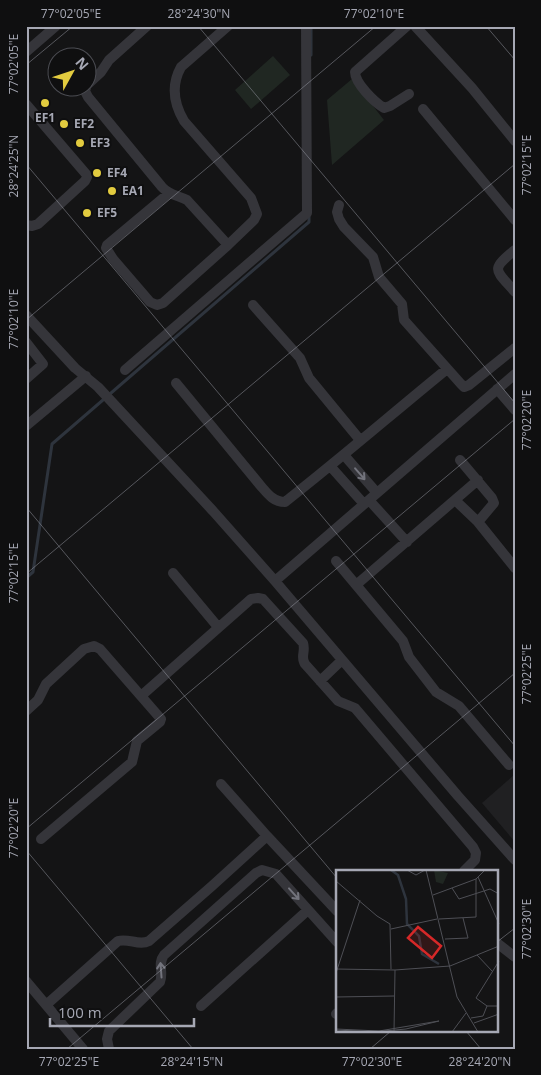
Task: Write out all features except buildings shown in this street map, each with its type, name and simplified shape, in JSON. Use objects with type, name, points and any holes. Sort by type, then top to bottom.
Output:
[{"type":"street","points":[[26,52],[56,26]]},
{"type":"street","points":[[98,76],[109,60],[147,26]]},
{"type":"street","points":[[168,194],[107,245],[106,248],[113,259],[153,304],[156,305],[163,303],[228,246],[254,220],[257,214],[252,198],[184,122],[177,109],[174,85],[176,75],[181,67],[228,26]]},
{"type":"street","points":[[125,370],[307,213],[306,26]]},
{"type":"street","points":[[407,26],[355,72],[355,78],[377,104],[384,108],[410,94]]},
{"type":"street","points":[[415,26],[472,88],[515,141]]},
{"type":"street","points":[[88,98],[168,194],[187,200],[228,246]]},
{"type":"street","points":[[26,104],[87,177],[85,181],[38,224],[26,225]]},
{"type":"street","points":[[423,110],[515,220]]},
{"type":"street","points":[[339,205],[337,212],[339,219],[373,258],[379,277],[401,302],[404,320],[464,387],[515,348]]},
{"type":"street","points":[[515,250],[499,263],[498,267],[500,275],[515,292]]},
{"type":"street","points":[[254,304],[300,358],[309,378],[360,440]]},
{"type":"street","points":[[26,315],[75,368],[98,387],[213,511],[515,860]]},
{"type":"street","points":[[26,342],[43,364],[26,379]]},
{"type":"street","points":[[176,383],[249,473],[272,498],[279,502],[285,502],[331,467],[360,440],[447,369]]},
{"type":"street","points":[[275,581],[515,374]]},
{"type":"street","points":[[26,426],[86,376]]},
{"type":"street","points":[[497,389],[515,410]]},
{"type":"street","points":[[344,455],[370,499]]},
{"type":"street","points":[[460,460],[478,480],[494,503],[478,522]]},
{"type":"street","points":[[331,467],[370,499],[407,542]]},
{"type":"street","points":[[356,586],[478,480]]},
{"type":"street","points":[[455,500],[478,522],[515,568]]},
{"type":"street","points":[[336,561],[403,641],[409,657],[436,692],[460,706],[509,765]]},
{"type":"street","points":[[173,572],[218,627]]},
{"type":"street","points":[[141,696],[252,599],[263,599],[303,643],[305,650],[303,661],[338,701],[356,708],[473,847],[476,853],[475,860],[465,870]]},
{"type":"street","points":[[26,711],[38,700],[46,684],[84,649],[94,646],[100,649],[160,719],[160,722],[137,741],[132,762],[41,839]]},
{"type":"street","points":[[320,681],[342,660]]},
{"type":"street","points":[[221,784],[336,910]]},
{"type":"street","points":[[46,1005],[118,942],[126,940],[142,943],[149,941],[267,836]]},
{"type":"street","points":[[109,1049],[107,1039],[109,1031],[160,982],[162,978],[160,962],[164,955],[256,873],[262,870],[276,874],[336,941]]},
{"type":"street","points":[[201,1006],[308,910]]},
{"type":"street","points":[[498,944],[515,957]]},
{"type":"street","points":[[26,980],[83,1049]]},
{"type":"shaded area","points":[[273,56],[290,75],[251,109],[235,90]]},
{"type":"shaded area","points":[[352,79],[384,120],[332,165],[327,100]]},
{"type":"shaded area","points":[[515,774],[515,842],[482,803]]},
{"type":"waterway","points":[[311,26],[311,55]]},
{"type":"waterway","points":[[26,578],[33,572],[52,444],[309,222],[309,214]]},
{"type":"place","name":"EF1","points":[[45,103]]},
{"type":"place","name":"EF2","points":[[64,124]]},
{"type":"place","name":"EF3","points":[[80,143]]},
{"type":"place","name":"EF4","points":[[97,173]]},
{"type":"place","name":"EA1","points":[[112,191]]},
{"type":"place","name":"EF5","points":[[87,213]]}]
